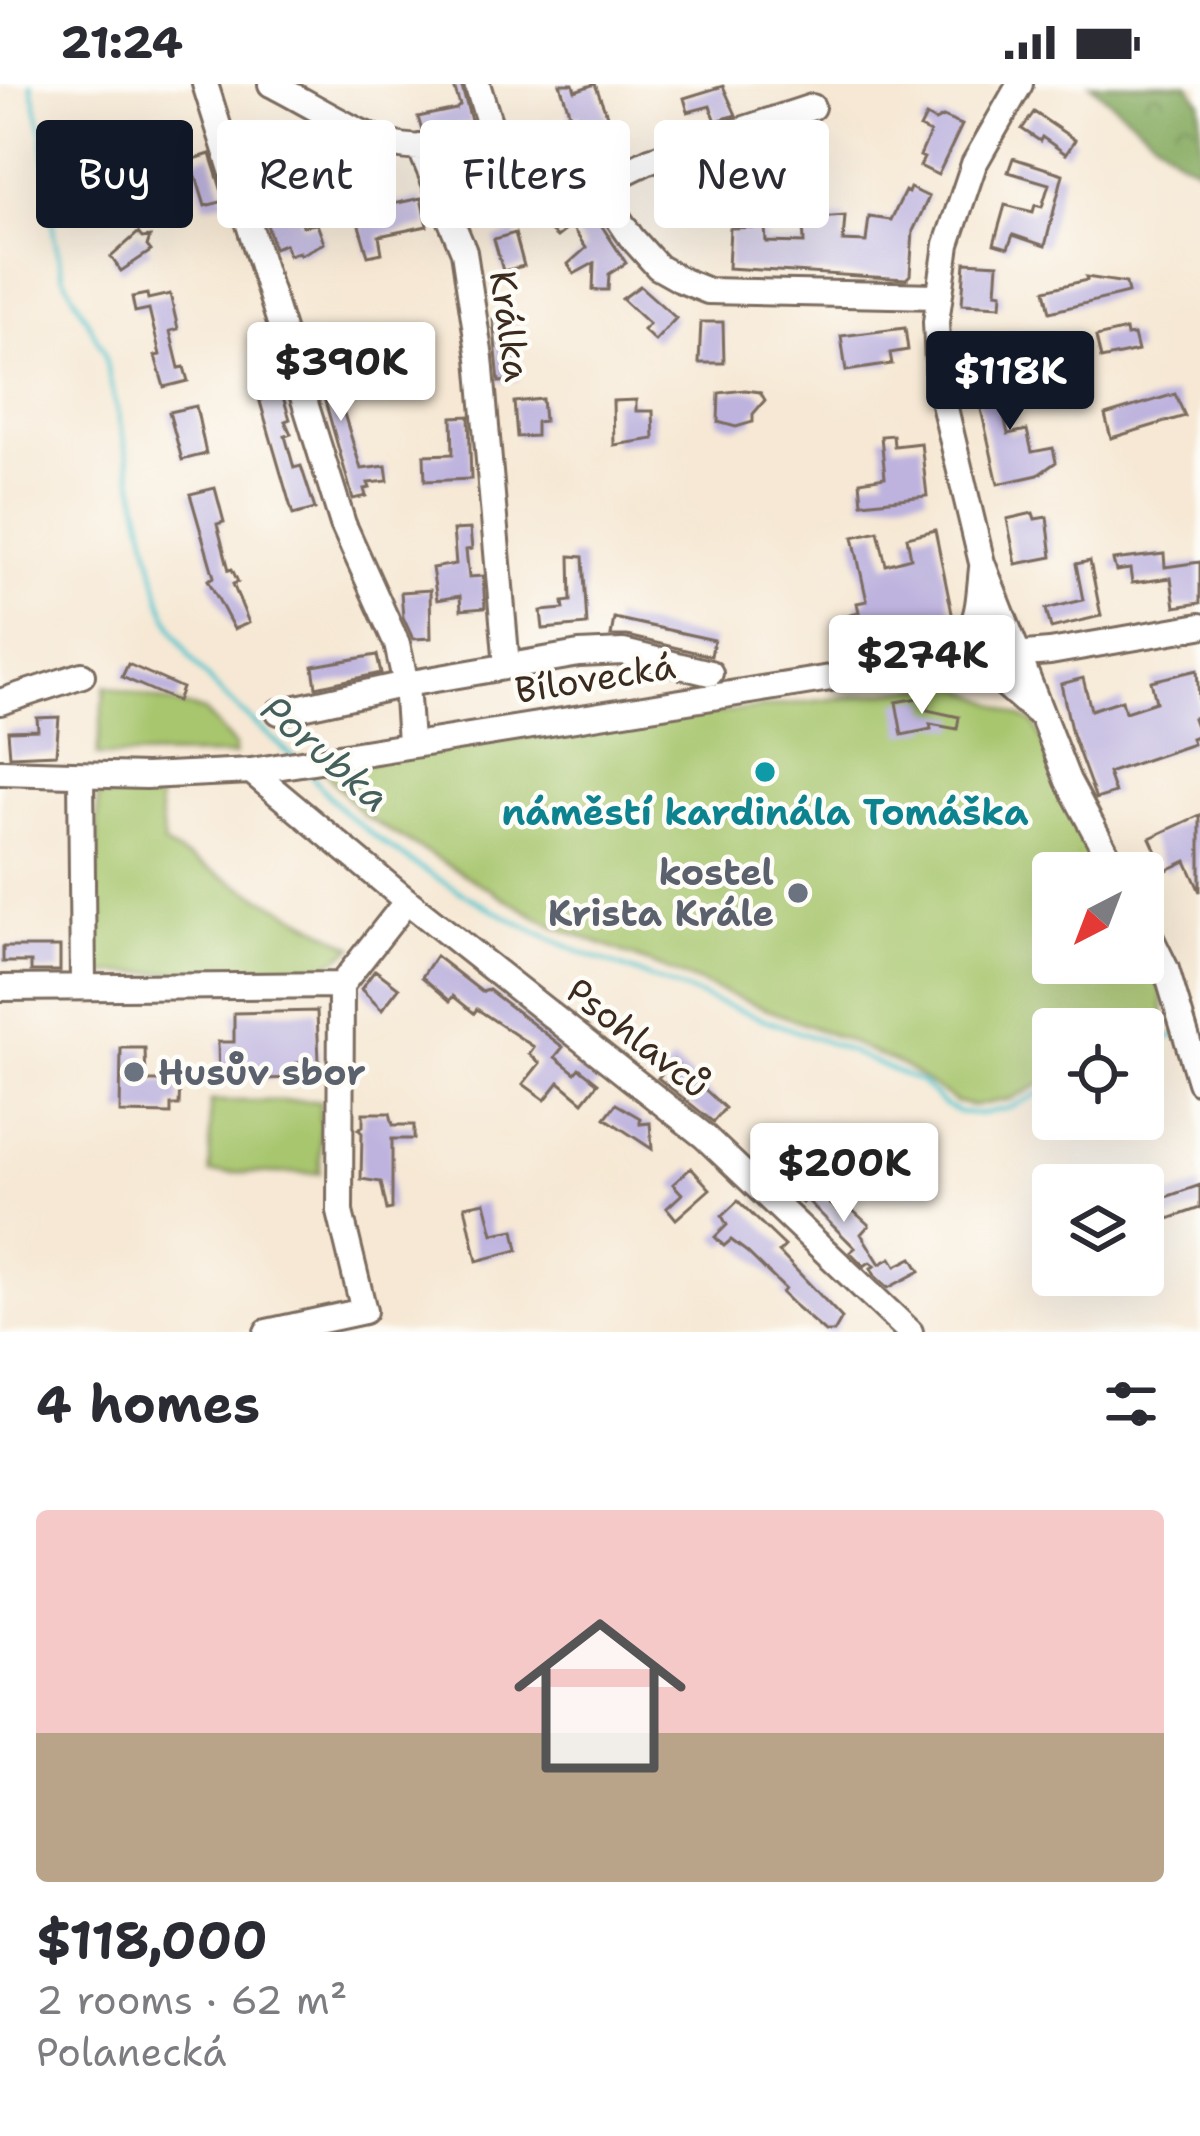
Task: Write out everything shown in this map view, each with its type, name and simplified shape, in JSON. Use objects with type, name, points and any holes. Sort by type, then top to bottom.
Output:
[{"type":"street","points":[[205,84],[343,524],[398,644],[410,742]]},
{"type":"street","points":[[271,84],[388,143],[420,147]]},
{"type":"street","points":[[477,84],[488,120]]},
{"type":"street","points":[[1020,84],[985,141],[946,244],[938,296],[937,359],[943,404],[982,563],[1040,718],[1106,852]]},
{"type":"street","points":[[630,170],[812,107]]},
{"type":"street","name":"Králka","points":[[454,228],[464,252],[480,358],[507,666]]},
{"type":"street","points":[[625,228],[658,267],[708,291],[938,296]]},
{"type":"street","points":[[936,661],[963,643],[977,621],[982,563]]},
{"type":"street","name":"Bílovecká","points":[[0,772],[202,775],[251,771],[936,661],[1016,656],[1200,626]]},
{"type":"street","points":[[279,712],[579,654],[623,652],[710,673]]},
{"type":"street","points":[[936,661],[1000,681],[1040,718]]},
{"type":"street","points":[[0,701],[82,675]]},
{"type":"street","name":"Psohlavců","points":[[251,771],[704,1136],[910,1332]]},
{"type":"street","points":[[81,775],[83,985]]},
{"type":"street","points":[[267,1332],[367,1322],[340,1212],[341,985],[407,901]]},
{"type":"street","points":[[1164,971],[1191,1022],[1200,1082]]},
{"type":"street","points":[[0,988],[341,985]]},
{"type":"green space","points":[[1090,84],[1188,84],[1200,101],[1200,169],[1178,158]]},
{"type":"green space","points":[[954,684],[1034,723],[1094,852],[1032,852],[1032,984],[1159,984],[1163,1008],[1032,1008],[1032,1088],[1011,1099],[974,1106],[956,1102],[905,1067],[840,1038],[549,924],[364,816],[323,770],[498,740]]},
{"type":"green space","points":[[105,686],[204,711],[235,746],[234,755],[97,756]]},
{"type":"green space","points":[[158,794],[164,845],[354,947],[321,969],[95,974],[98,796]]},
{"type":"green space","points":[[210,1101],[320,1101],[320,1173],[210,1173]]},
{"type":"building","points":[[453,84],[461,84],[471,120],[420,120],[420,124],[418,117],[460,105]]},
{"type":"building","points":[[560,84],[573,84],[575,91],[595,84],[610,120],[571,118]]},
{"type":"building","points":[[723,86],[736,115],[716,120],[710,106],[688,112],[684,98]]},
{"type":"building","points":[[1034,112],[1075,140],[1066,154],[1022,129]]},
{"type":"building","points":[[926,116],[962,125],[938,175],[920,166],[930,133],[920,128]]},
{"type":"building","points":[[210,154],[217,176],[217,203],[205,206],[193,159]]},
{"type":"building","points":[[1013,158],[1063,174],[1045,246],[1013,235],[1008,248],[994,244],[1005,205],[1033,212],[1035,205],[1042,207],[1049,184],[1008,172]]},
{"type":"building","points":[[910,188],[929,197],[913,231],[906,279],[728,268],[730,228],[765,228],[766,242],[804,243],[803,228],[829,228],[829,217],[845,216],[843,241],[866,242],[869,217],[891,220],[905,191]]},
{"type":"building","points":[[420,198],[420,227],[379,236],[382,253],[368,256],[360,228],[396,228],[396,203]]},
{"type":"building","points":[[268,228],[318,228],[324,243],[300,255],[289,255],[285,244],[274,248]]},
{"type":"building","points":[[547,228],[568,228],[557,237]]},
{"type":"building","points":[[572,228],[603,228],[626,263],[609,274],[608,290],[593,290],[594,263],[574,274],[568,264],[586,248]]},
{"type":"building","points":[[138,233],[150,237],[147,246],[151,251],[121,271],[111,257]]},
{"type":"building","points":[[515,233],[524,266],[503,271],[494,239]]},
{"type":"building","points":[[965,262],[998,264],[996,292],[1002,293],[1001,306],[962,304]]},
{"type":"building","points":[[1086,277],[1126,283],[1128,293],[1050,312],[1045,290]]},
{"type":"building","points":[[640,286],[676,318],[655,341],[643,330],[649,324],[622,299]]},
{"type":"building","points":[[147,294],[148,299],[170,294],[178,329],[170,331],[179,368],[184,367],[188,381],[164,387],[149,309],[135,312],[132,297]]},
{"type":"building","points":[[512,316],[519,380],[499,382],[493,319]]},
{"type":"building","points":[[701,322],[723,322],[724,363],[699,363]]},
{"type":"building","points":[[905,328],[908,350],[890,353],[892,364],[846,371],[841,336]]},
{"type":"building","points":[[1126,330],[1127,336],[1134,335],[1138,351],[1101,359],[1096,337]]},
{"type":"building","points":[[321,339],[361,469],[386,466],[388,481],[368,483],[366,496],[353,499],[304,344]]},
{"type":"building","points":[[1036,373],[1040,387],[999,393],[1008,434],[1027,430],[1032,452],[1053,448],[1056,462],[1038,475],[998,484],[975,383]]},
{"type":"building","points":[[278,381],[290,419],[285,421],[291,434],[285,436],[294,468],[301,466],[315,509],[293,515],[256,388]]},
{"type":"building","points":[[1065,382],[1066,389],[1080,387],[1082,401],[1044,407],[1041,386]]},
{"type":"building","points":[[760,392],[765,400],[753,414],[753,422],[736,427],[718,422],[719,393]]},
{"type":"building","points":[[1175,394],[1185,416],[1111,438],[1105,415]]},
{"type":"building","points":[[542,399],[544,421],[536,422],[536,436],[517,437],[514,402]]},
{"type":"building","points":[[636,400],[636,411],[653,411],[654,439],[614,445],[613,401]]},
{"type":"building","points":[[196,406],[206,454],[182,460],[169,412]]},
{"type":"building","points":[[469,416],[471,479],[425,481],[424,455],[453,454],[452,417]]},
{"type":"building","points":[[893,435],[894,446],[921,443],[927,496],[862,503],[860,481],[885,477],[881,436]]},
{"type":"building","points":[[215,488],[224,522],[217,524],[249,623],[234,629],[208,580],[214,577],[190,494]]},
{"type":"building","points":[[1033,513],[1035,519],[1047,517],[1052,557],[1016,564],[1007,519]]},
{"type":"building","points":[[470,529],[469,577],[483,576],[485,608],[461,610],[460,596],[437,600],[432,568],[456,564],[453,530]]},
{"type":"building","points":[[935,530],[954,623],[839,647],[833,621],[859,612],[857,603],[867,601],[853,537],[878,531],[886,565],[911,558],[907,537]]},
{"type":"building","points":[[1164,554],[1165,567],[1200,562],[1200,603],[1175,607],[1171,578],[1132,583],[1130,569],[1116,571],[1113,560]]},
{"type":"building","points":[[570,556],[583,557],[587,625],[543,629],[541,611],[564,609],[563,602],[571,601]]},
{"type":"building","points":[[1090,561],[1101,616],[1051,628],[1046,609],[1083,600],[1076,564]]},
{"type":"building","points":[[430,590],[431,638],[413,639],[403,617],[401,592]]},
{"type":"building","points":[[614,618],[714,640],[711,656],[611,636]]},
{"type":"building","points":[[377,655],[381,673],[316,687],[313,666]]},
{"type":"building","points":[[128,664],[182,688],[177,701],[122,677]]},
{"type":"building","points":[[1197,670],[1200,716],[1193,718],[1199,735],[1191,738],[1193,744],[1108,773],[1115,793],[1096,799],[1072,734],[1061,684],[1083,678],[1091,710],[1122,700],[1125,712],[1156,702],[1151,681]]},
{"type":"building","points":[[918,698],[930,702],[927,710],[959,717],[957,729],[930,724],[931,729],[902,735],[896,702]]},
{"type":"building","points":[[59,717],[56,754],[10,756],[8,731],[38,730],[37,718]]},
{"type":"building","points":[[1200,815],[1200,892],[1186,861],[1165,871],[1164,852],[1156,852],[1150,838]]},
{"type":"building","points":[[3,947],[60,947],[60,971],[31,971],[31,962],[3,962]]},
{"type":"building","points":[[436,956],[563,1047],[555,1057],[598,1083],[583,1102],[559,1082],[545,1100],[523,1084],[540,1063],[529,1054],[534,1047],[477,1009],[474,1013],[453,996],[450,1001],[422,977]]},
{"type":"building","points":[[375,970],[399,988],[382,1010],[361,989]]},
{"type":"building","points":[[317,1011],[319,1062],[296,1063],[296,1078],[219,1080],[218,1042],[234,1042],[234,1013]]},
{"type":"building","name":"Husův sbor","points":[[121,1048],[145,1048],[146,1081],[180,1081],[179,1105],[171,1105],[171,1114],[120,1113]]},
{"type":"building","points":[[673,1060],[725,1108],[713,1122],[658,1078]]},
{"type":"building","points":[[616,1104],[640,1118],[640,1124],[650,1123],[652,1149],[605,1118]]},
{"type":"building","points":[[363,1113],[390,1113],[393,1125],[414,1125],[414,1139],[392,1139],[392,1209],[387,1210],[381,1182],[361,1179],[362,1133],[358,1129],[363,1126]]},
{"type":"building","points":[[785,1158],[842,1214],[849,1207],[869,1225],[861,1234],[880,1264],[891,1258],[896,1266],[912,1258],[920,1271],[888,1288],[875,1276],[871,1268],[875,1266],[870,1262],[864,1266],[850,1252],[855,1248],[806,1199],[802,1203],[777,1181],[783,1175],[775,1168]]},
{"type":"building","points":[[691,1168],[710,1189],[676,1219],[667,1208],[682,1194],[673,1184]]},
{"type":"building","points":[[1200,1185],[1200,1208],[1164,1221],[1164,1198]]},
{"type":"building","points":[[738,1201],[785,1246],[779,1252],[842,1318],[834,1332],[825,1332],[794,1305],[782,1293],[785,1289],[747,1252],[731,1240],[724,1246],[715,1237],[727,1225],[722,1216]]},
{"type":"building","points":[[485,1202],[493,1234],[514,1230],[518,1250],[477,1261],[465,1206]]},
{"type":"waterway","name":"Porubka","points":[[31,84],[63,275],[103,350],[161,601],[200,670],[293,757]]},
{"type":"waterway","name":"Porubka","points":[[305,769],[344,812],[402,856],[489,908],[577,951],[837,1046],[922,1083],[959,1112],[980,1114],[1032,1097]]},
{"type":"waterway","name":"Porubka","points":[[1164,1038],[1177,1035]]},
{"type":"place","name":"náměstí kardinála Tomáška","points":[[765,772]]},
{"type":"place","name":"kostel Krista Krále","points":[[798,893]]},
{"type":"place","name":"Husův sbor","points":[[134,1072]]}]
